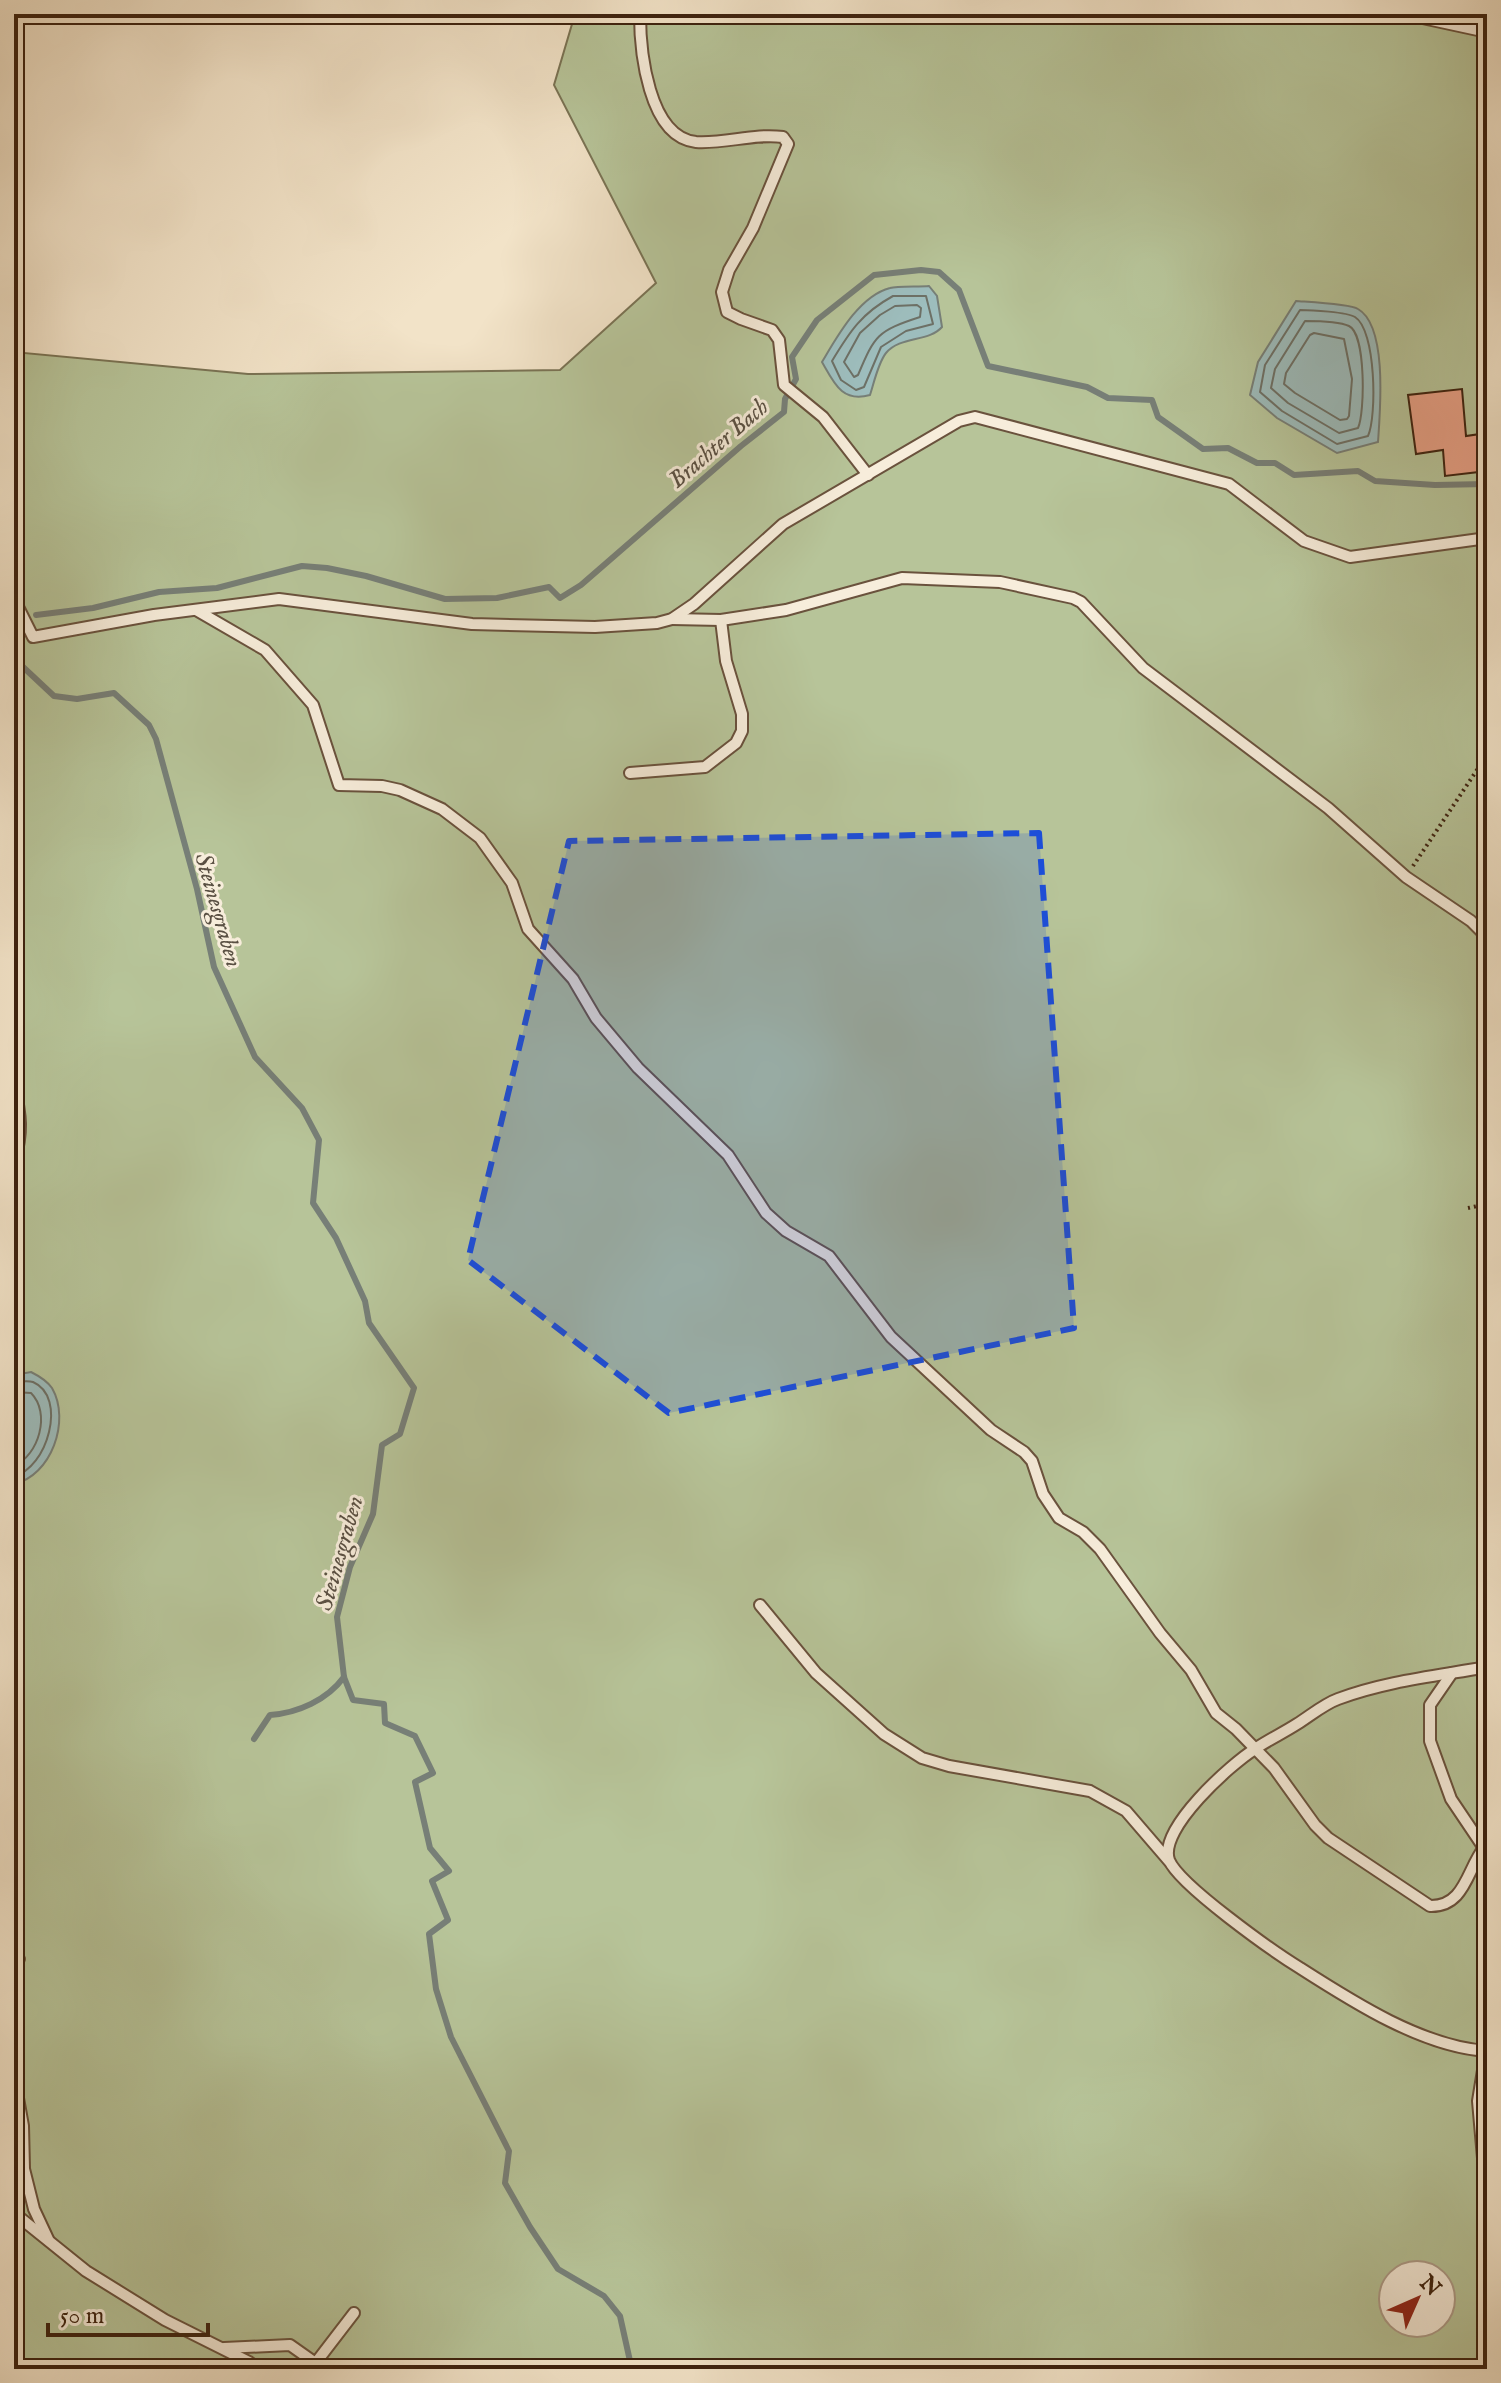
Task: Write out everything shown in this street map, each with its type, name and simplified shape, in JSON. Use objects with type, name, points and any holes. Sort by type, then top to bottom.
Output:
[{"type":"lane","points":[[640,14],[640,40],[650,95],[672,129],[691,142],[724,142],[770,135],[783,137],[788,144],[753,228],[729,270],[722,292],[727,312],[776,334],[786,387],[823,417],[868,475]]},
{"type":"lane","points":[[1404,14],[1487,32]]},
{"type":"lane","points":[[672,619],[694,604],[783,524],[959,421],[986,418],[1229,484],[1304,541],[1350,557],[1487,538]]},
{"type":"lane","points":[[14,599],[33,637],[154,615],[279,599],[472,624],[595,627],[657,623],[672,619],[721,620],[786,610],[902,578],[1000,582],[1061,593],[1081,602],[1143,668],[1328,808],[1406,877],[1471,921],[1487,937]]},
{"type":"lane","points":[[196,610],[265,650],[313,705],[339,785],[400,790],[442,809],[480,838],[512,883],[528,929],[573,979],[596,1018],[638,1068],[728,1155],[766,1213],[786,1231],[829,1256],[891,1337],[991,1430],[1024,1452],[1032,1461],[1043,1494],[1059,1518],[1083,1532],[1100,1549],[1160,1633],[1191,1670],[1216,1713],[1274,1768],[1315,1825],[1328,1838],[1430,1906],[1443,1905],[1463,1890],[1477,1856],[1485,1851],[1451,1799],[1430,1741],[1430,1705],[1452,1673]]},
{"type":"lane","points":[[630,773],[705,767],[736,743],[742,731],[742,714],[726,661],[721,620]]},
{"type":"lane","points":[[14,1084],[21,1116],[21,1137],[14,1163]]},
{"type":"lane","points":[[760,1605],[816,1673],[884,1734],[922,1758],[949,1766],[1090,1791],[1126,1811],[1210,1902],[1275,1952],[1328,1986],[1435,2041],[1486,2052],[1478,2101],[1487,2204]]},
{"type":"lane","points":[[1169,1861],[1168,1846],[1180,1820],[1253,1749],[1335,1700],[1383,1684],[1487,1667]]},
{"type":"lane","points":[[14,2076],[23,2126],[24,2169],[34,2209],[48,2241]]},
{"type":"lane","points":[[14,2213],[86,2271],[165,2320],[258,2369]]},
{"type":"lane","points":[[222,2348],[290,2345],[317,2367],[354,2313]]},
{"type":"path","points":[[1406,877],[1487,755]]},
{"type":"path","points":[[1468,1208],[1487,1204]]},
{"type":"path","points":[[1480,1560],[1478,1577],[1487,1589]]},
{"type":"highlighted area","points":[[1039,833],[1074,1328],[669,1413],[468,1260],[569,841]]},
{"type":"green space","points":[[575,14],[1487,14],[1487,2369],[14,2369],[14,352],[248,374],[560,370],[656,283],[554,85]]},
{"type":"water","points":[[929,286],[937,296],[942,327],[930,335],[899,344],[886,353],[870,395],[860,397],[846,394],[822,362],[842,330],[859,308],[879,292],[898,287]]},
{"type":"water","points":[[1296,301],[1354,307],[1368,318],[1374,333],[1380,371],[1378,442],[1337,453],[1277,418],[1250,395],[1258,362]]},
{"type":"water","points":[[31,1372],[52,1388],[57,1401],[58,1431],[47,1459],[38,1470],[14,1484],[14,1375]]},
{"type":"building","points":[[1462,389],[1466,436],[1487,433],[1487,471],[1445,476],[1443,450],[1416,454],[1408,395]]},
{"type":"waterway","name":"Brachter Bach","points":[[36,615],[93,608],[159,592],[217,588],[302,566],[366,576],[445,599],[497,598],[549,587],[560,598],[581,585],[784,412],[785,399],[796,379],[792,357],[817,320],[874,275],[921,270],[939,272],[959,290],[988,366],[1087,387],[1108,398],[1152,400],[1158,417],[1203,449],[1228,448],[1257,463],[1275,463],[1294,475],[1358,471],[1375,481],[1487,484]]},
{"type":"waterway","name":"Steinesgraben","points":[[22,666],[54,696],[77,699],[114,693],[149,725],[156,739],[197,889],[214,967],[255,1057],[302,1108],[319,1140],[313,1203],[336,1238],[365,1301],[369,1323],[414,1388],[400,1434],[382,1445],[373,1514],[350,1567],[337,1617],[344,1677],[353,1700],[384,1704],[385,1723],[415,1736],[433,1773],[415,1782],[430,1848],[449,1871],[432,1881],[448,1920],[429,1934],[436,1989],[451,2037],[509,2151],[505,2183],[558,2269],[604,2296],[620,2316],[630,2361],[636,2369]]},
{"type":"waterway","points":[[254,1739],[270,1715],[311,1704],[344,1677]]}]
